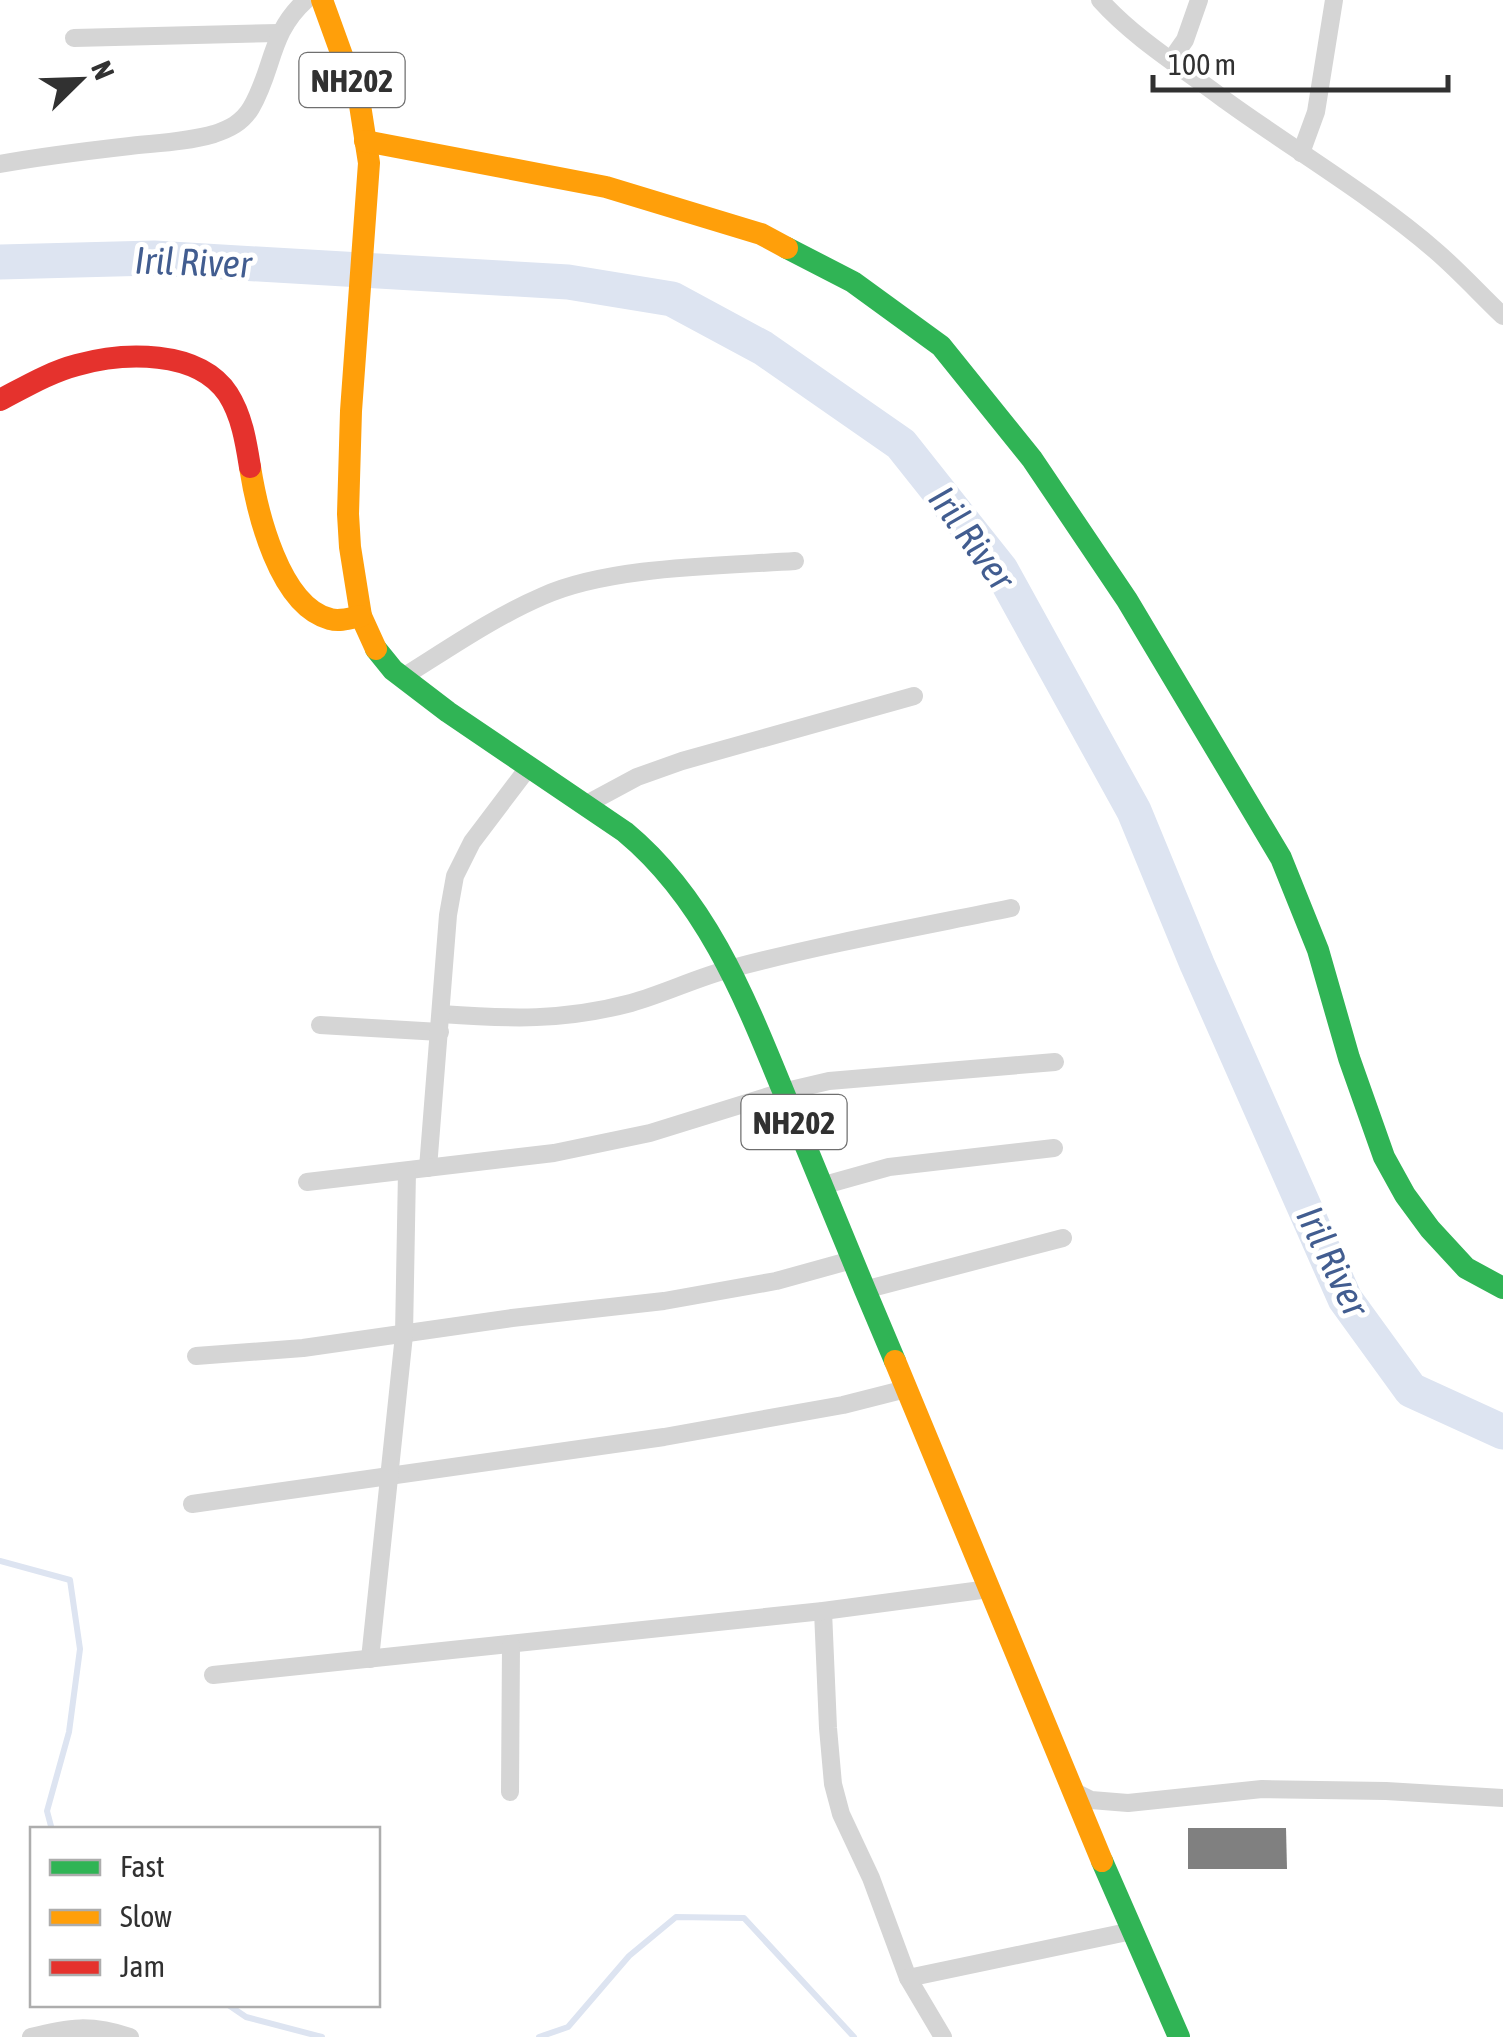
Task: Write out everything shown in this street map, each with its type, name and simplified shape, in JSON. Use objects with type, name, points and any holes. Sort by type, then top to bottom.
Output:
[{"type":"main road","name":"NH202","points":[[322,0],[360,105],[367,152],[348,514],[354,580],[371,641],[402,677],[648,852],[703,918],[730,968],[1178,2037]]},
{"type":"main road","points":[[367,152],[536,172],[606,187],[761,234],[852,282],[941,346],[1032,459],[1127,600],[1281,858],[1318,950],[1348,1058],[1384,1157],[1405,1194],[1466,1268],[1503,1288]]},
{"type":"main road","points":[[0,400],[44,377],[110,357],[173,360],[202,370],[225,388],[238,417],[250,453],[258,511],[276,557],[299,598],[331,619],[361,616]]},
{"type":"street","points":[[0,164],[172,141],[212,134],[238,124],[251,109],[279,32],[306,0]]},
{"type":"street","points":[[1100,0],[1116,18],[1171,60],[1436,252],[1503,316]]},
{"type":"street","points":[[1171,60],[1185,40],[1199,0]]},
{"type":"street","points":[[1300,154],[1316,112],[1334,0]]},
{"type":"street","points":[[74,38],[279,32]]},
{"type":"street","points":[[402,677],[546,594],[646,572],[795,560]]},
{"type":"street","points":[[585,805],[637,777],[682,761],[914,696]]},
{"type":"street","points":[[428,1168],[448,915],[455,876],[472,842],[528,768]]},
{"type":"street","points":[[320,1024],[440,1023],[576,1015],[633,1002],[730,968],[1010,908]]},
{"type":"street","points":[[308,1182],[554,1153],[650,1133],[829,1081],[1055,1062]]},
{"type":"street","points":[[821,1186],[889,1167],[1054,1148]]},
{"type":"street","points":[[370,1659],[404,1335],[407,1171]]},
{"type":"street","points":[[864,1290],[1063,1238]]},
{"type":"street","points":[[196,1356],[303,1348],[664,1301],[776,1281],[852,1260]]},
{"type":"street","points":[[192,1504],[664,1437],[843,1405],[906,1389]]},
{"type":"street","points":[[213,1675],[823,1611],[989,1589]]},
{"type":"street","points":[[823,1611],[828,1728],[840,1814],[871,1878],[908,1978],[944,2037]]},
{"type":"street","points":[[510,1792],[512,1645]]},
{"type":"street","points":[[1072,1791],[1091,1800],[1128,1803],[1262,1789],[1503,1798]]},
{"type":"street","points":[[908,1978],[1132,1931]]},
{"type":"street","points":[[31,2037],[68,2027],[130,2037]]},
{"type":"building","points":[[1188,1828],[1286,1828],[1287,1869],[1188,1869]]},
{"type":"waterway","name":"Iril River","points":[[0,262],[154,258],[568,282],[672,299],[763,348],[901,444],[1001,570],[1134,811],[1345,1299],[1411,1390],[1503,1432]]},
{"type":"waterway","points":[[0,1561],[70,1580],[80,1649],[69,1732],[47,1811],[51,1827]]},
{"type":"waterway","points":[[539,2037],[568,2027],[629,1956],[676,1917],[744,1918],[854,2037]]},
{"type":"waterway","points":[[231,2007],[246,2017],[322,2037]]},
{"type":"traffic: fast","points":[[787,248],[853,282],[941,346],[1032,459],[1127,600],[1281,858],[1318,950],[1349,1058],[1384,1157],[1405,1195],[1466,1268],[1503,1288]]},
{"type":"traffic: fast","points":[[376,649],[393,670],[448,712],[625,832],[683,894],[707,928],[746,1003],[895,1361]]},
{"type":"traffic: fast","points":[[1102,1861],[1179,2037]]},
{"type":"traffic: slow","points":[[322,0],[360,105],[369,163],[351,411],[348,514],[361,616],[376,649]]},
{"type":"traffic: slow","points":[[365,141],[606,187],[761,234],[787,248]]},
{"type":"traffic: slow","points":[[250,467],[265,531],[284,577],[297,596],[312,611],[330,619],[361,616]]},
{"type":"traffic: slow","points":[[895,1361],[1102,1861]]},
{"type":"traffic: jam","points":[[0,400],[57,372],[95,361],[137,357],[179,362],[215,379],[228,394],[240,420],[250,467]]}]
